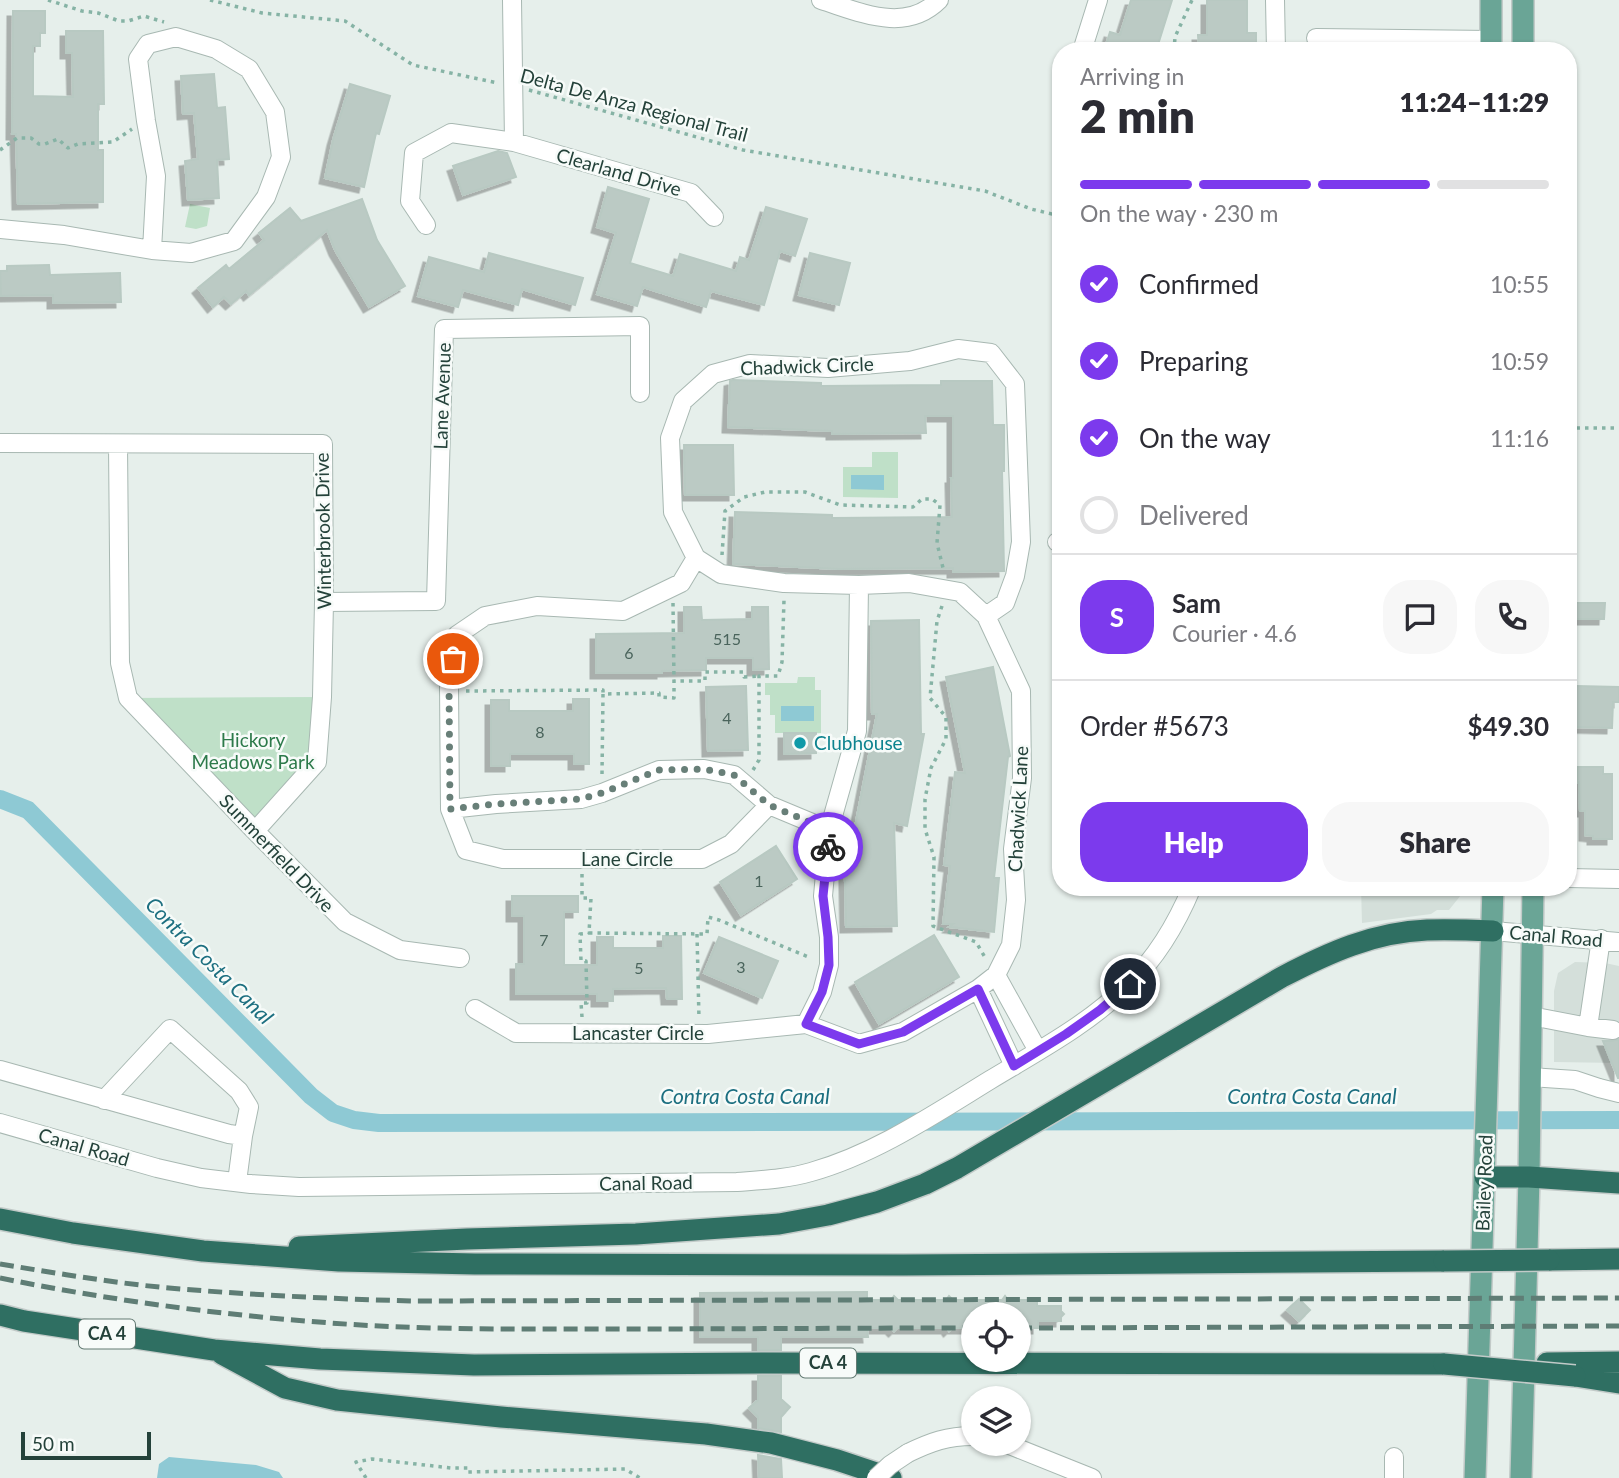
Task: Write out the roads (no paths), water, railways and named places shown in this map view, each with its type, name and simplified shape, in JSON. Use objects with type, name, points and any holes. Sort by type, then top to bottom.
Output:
[{"type":"highway","points":[[203,1251],[636,1234],[779,1224],[828,1215],[877,1202],[925,1184],[1321,956],[1362,941],[1395,933],[1493,930]]},
{"type":"highway","points":[[1485,1177],[1619,1183]]},
{"type":"highway","points":[[0,1219],[73,1233],[203,1251],[339,1261],[904,1265],[1619,1259]]},
{"type":"highway","name":"CA 4","points":[[0,1315],[214,1350],[320,1359],[474,1365],[1619,1362]]},
{"type":"highway","points":[[214,1350],[285,1388],[337,1400],[706,1434],[771,1443],[837,1460],[891,1478]]},
{"type":"highway","points":[[1444,1364],[1575,1376],[1619,1383]]},
{"type":"main road","points":[[1491,0],[1491,42]]},
{"type":"main road","points":[[1522,0],[1523,42]]},
{"type":"main road","name":"Bailey Road","points":[[1475,1478],[1493,896]]},
{"type":"main road","points":[[1521,1478],[1533,896]]},
{"type":"street","points":[[512,0],[514,142]]},
{"type":"street","points":[[821,0],[880,18],[909,18],[939,0]]},
{"type":"street","points":[[1085,42],[1098,0]]},
{"type":"street","points":[[1275,0],[1276,42]]},
{"type":"street","points":[[0,229],[64,234],[152,250],[191,253],[234,241],[266,197],[281,156],[275,112],[249,69],[216,48],[176,37],[148,44],[138,59],[156,176],[152,250]]},
{"type":"street","points":[[1316,38],[1404,42]]},
{"type":"street","name":"Clearland Drive","points":[[426,225],[410,201],[414,153],[451,133],[514,142],[691,193],[714,217]]},
{"type":"street","name":"Lane Avenue","points":[[324,602],[436,601],[444,329],[640,326],[640,393]]},
{"type":"street","name":"Chadwick Circle","points":[[696,558],[673,512],[670,438],[683,401],[713,374],[750,364],[828,368],[910,361],[958,349],[991,354],[1015,384],[1021,541],[1015,576],[1005,603],[986,616]]},
{"type":"street","name":"Winterbrook Drive","points":[[0,443],[323,444],[324,602],[322,697],[317,762],[255,831]]},
{"type":"street","name":"Summerfield Drive","points":[[118,444],[120,663],[128,698],[345,922],[400,950],[460,958]]},
{"type":"street","points":[[696,558],[681,583],[623,611],[537,606],[485,615],[457,635],[449,691],[450,809],[581,799],[659,770],[704,769],[734,775],[769,805],[829,830]]},
{"type":"street","name":"Chadwick Lane","points":[[696,558],[722,574],[784,583],[909,583],[960,592],[986,616],[1021,691],[1022,779],[1013,849],[1016,900],[1011,945],[996,975],[978,989],[903,1032],[859,1044],[806,1024]]},
{"type":"street","points":[[806,1024],[822,992],[829,965],[823,896],[829,830],[856,731],[859,585]]},
{"type":"street","name":"Lane Circle","points":[[450,809],[466,850],[503,859],[702,859],[731,844],[769,805]]},
{"type":"street","points":[[1577,878],[1619,879]]},
{"type":"street","name":"Canal Road","points":[[0,1123],[201,1178],[299,1186],[737,1182],[809,1173],[845,1161],[883,1143],[1014,1066],[1100,1010],[1130,984],[1158,952],[1181,914],[1188,896]]},
{"type":"street","name":"Canal Road","points":[[1493,930],[1610,941]]},
{"type":"street","points":[[1588,1027],[1610,941]]},
{"type":"street","points":[[996,975],[1038,1051]]},
{"type":"street","points":[[978,989],[1014,1066]]},
{"type":"street","name":"Lancaster Circle","points":[[475,1009],[516,1033],[700,1034],[806,1024]]},
{"type":"street","points":[[1531,1016],[1613,1030]]},
{"type":"street","points":[[104,1100],[170,1029],[239,1091],[248,1107],[237,1182]]},
{"type":"street","points":[[0,1070],[243,1136]]},
{"type":"street","points":[[1530,1085],[1575,1080],[1619,1093]]},
{"type":"street","points":[[876,1478],[908,1452],[931,1442],[961,1436]]},
{"type":"street","points":[[1031,1454],[1092,1478]]},
{"type":"street","points":[[1394,1457],[1394,1478]]},
{"type":"water","points":[[851,475],[884,475],[884,490],[851,489]]},
{"type":"water","points":[[781,706],[814,706],[814,721],[781,721]]},
{"type":"water","points":[[169,1457],[256,1465],[279,1472],[283,1478],[157,1478],[159,1464]]},
{"type":"waterway","name":"Contra Costa Canal","points":[[0,799],[28,810],[311,1096],[333,1113],[354,1120],[379,1123],[1619,1120]]},
{"type":"railway","points":[[0,1264],[169,1288],[415,1301],[1619,1298]]},
{"type":"railway","points":[[0,1278],[165,1306],[289,1320],[366,1325],[503,1329],[961,1328]]},
{"type":"railway","points":[[1031,1328],[1619,1326]]},
{"type":"place","name":"Clubhouse","points":[[800,743]]},
{"type":"park label","name":"Hickory Meadows Park","points":[[253,751]]}]
